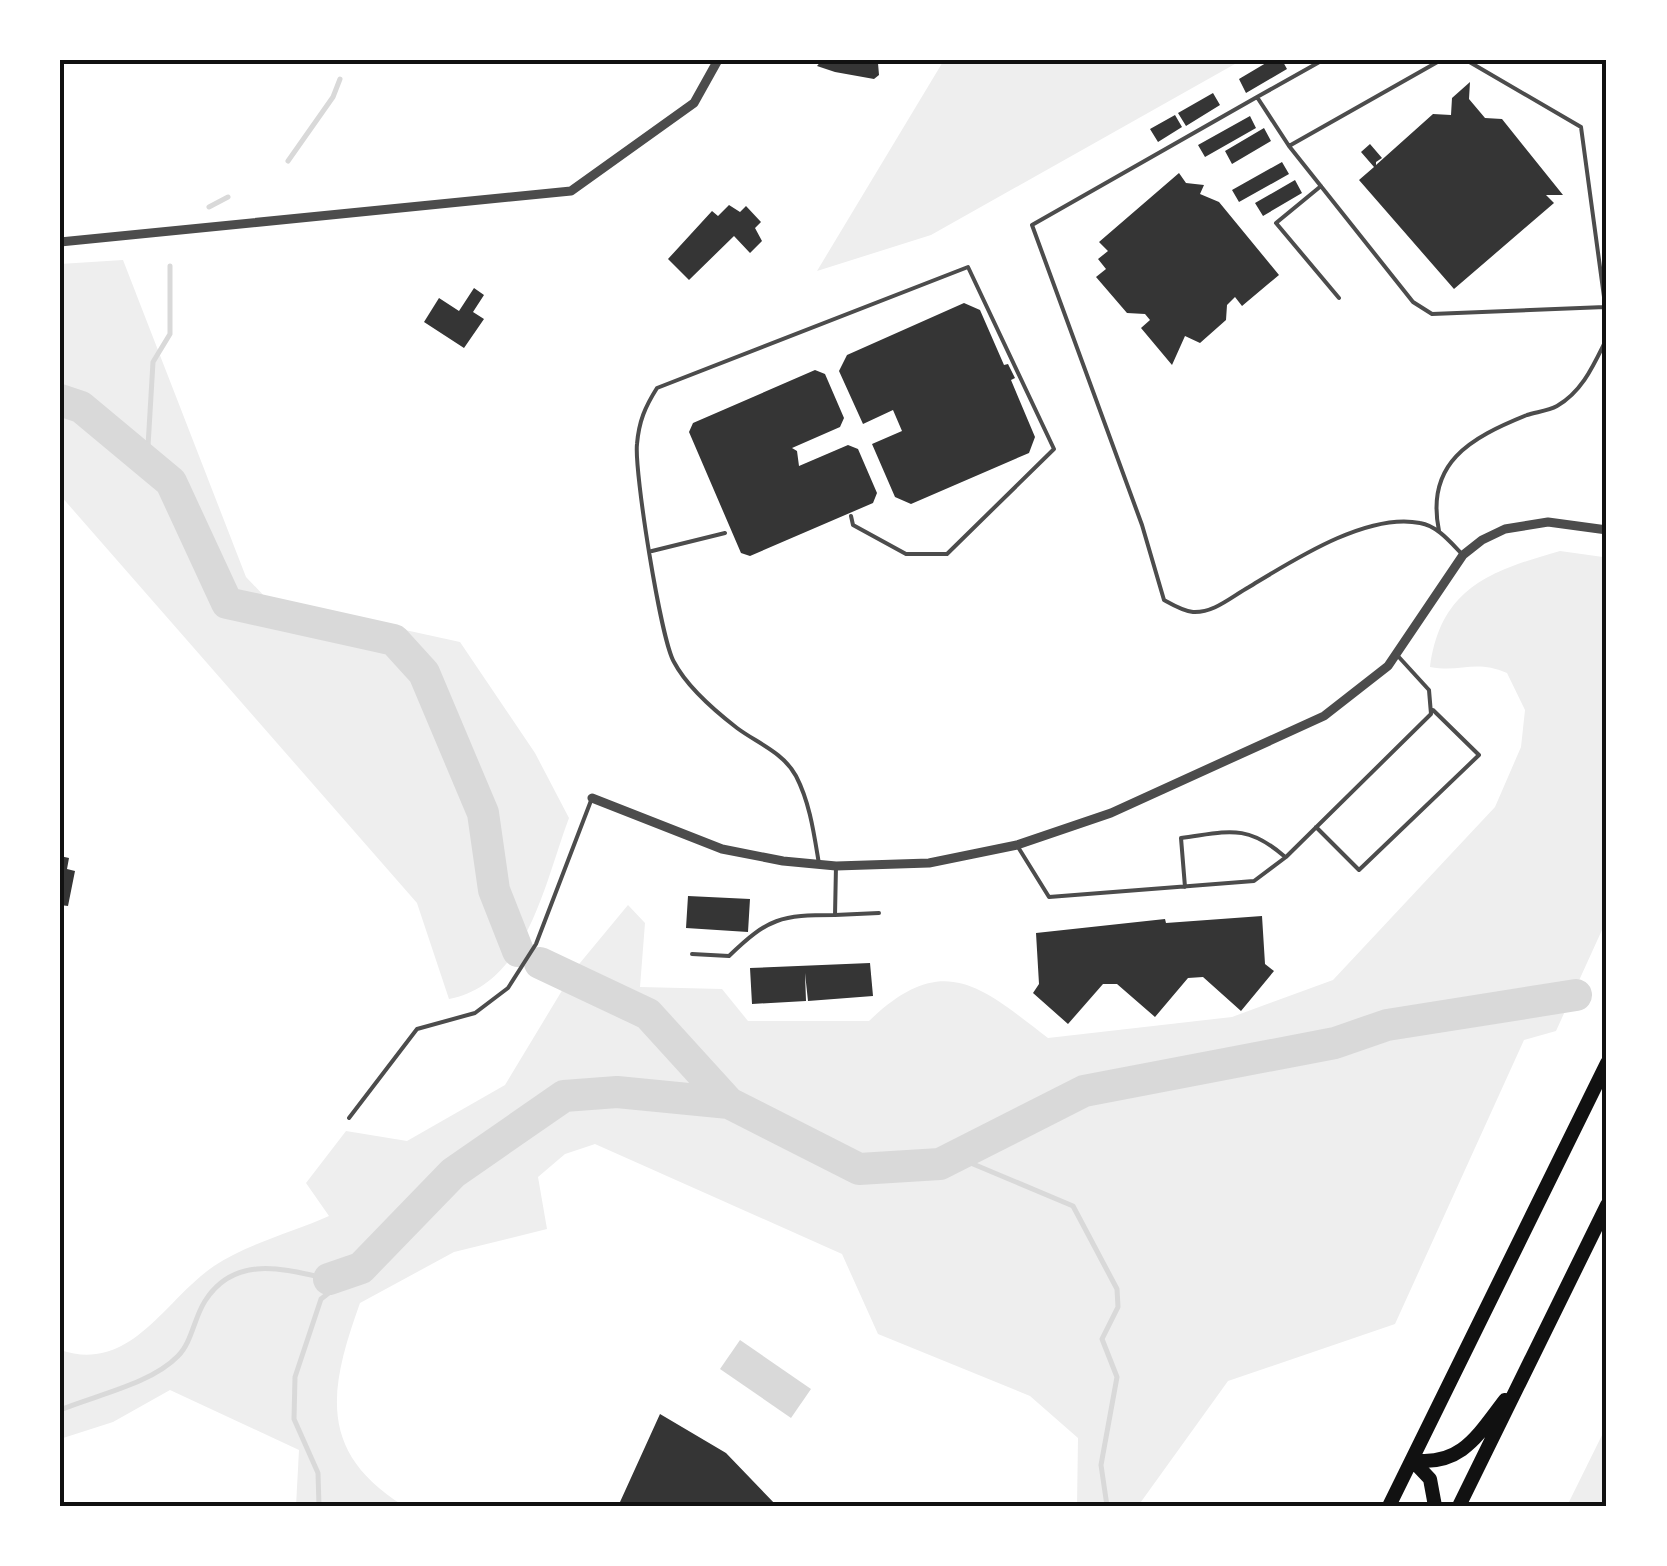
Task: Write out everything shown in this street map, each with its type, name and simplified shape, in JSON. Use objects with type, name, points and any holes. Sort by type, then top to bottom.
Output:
[{"type":"highway","points":[[1390,1506],[1607,1063]]},
{"type":"highway","points":[[1459,1506],[1607,1205]]},
{"type":"highway","points":[[1412,1460],[1443,1460],[1460,1454],[1522,1378]]},
{"type":"highway","points":[[1412,1460],[1430,1479],[1434,1506]]},
{"type":"street","points":[[60,242],[571,191],[694,102],[718,60]]},
{"type":"street","points":[[592,798],[722,849],[836,866],[929,863],[1017,845],[1111,813],[1324,716],[1397,655],[1463,555],[1482,540],[1520,526],[1548,522],[1607,530]]},
{"type":"lane","points":[[1323,60],[1032,224],[1142,526],[1164,600],[1196,612],[1219,606],[1269,575],[1361,528],[1420,522],[1439,531],[1463,555]]},
{"type":"lane","points":[[1289,146],[1442,60]]},
{"type":"lane","points":[[1466,60],[1581,127],[1607,319]]},
{"type":"lane","points":[[1257,97],[1289,146],[1413,302],[1432,314],[1605,307]]},
{"type":"lane","points":[[1321,186],[1276,224],[1339,298]]},
{"type":"lane","points":[[819,864],[807,804],[795,773],[772,750],[704,699],[673,662],[660,616],[636,450],[640,416],[657,388],[968,267],[1054,449],[947,554],[906,554],[854,524],[852,516]]},
{"type":"lane","points":[[1439,531],[1434,509],[1446,465],[1481,439],[1525,416],[1556,406],[1583,384],[1607,338]]},
{"type":"lane","points":[[652,552],[725,533]]},
{"type":"lane","points":[[1017,845],[1049,897],[1254,881],[1286,857],[1424,724],[1432,709],[1430,690],[1397,655]]},
{"type":"lane","points":[[1316,827],[1359,870],[1479,755],[1432,709]]},
{"type":"lane","points":[[349,1118],[417,1029],[475,1012],[508,988],[536,944],[592,798]]},
{"type":"lane","points":[[1185,887],[1181,838],[1241,831],[1257,834],[1286,857]]},
{"type":"lane","points":[[835,915],[836,866]]},
{"type":"lane","points":[[692,954],[729,956],[754,930],[773,919],[879,913]]},
{"type":"shaded area","points":[[944,60],[1242,60],[931,235],[817,271]]},
{"type":"shaded area","points":[[123,260],[246,577],[268,600],[460,642],[535,753],[569,818],[529,927],[497,974],[476,990],[449,999],[417,903],[60,495],[60,264]]},
{"type":"shaded area","points":[[1560,551],[1603,557],[1607,564],[1607,919],[1556,1031],[1524,1040],[1395,1324],[1228,1381],[1138,1506],[1077,1506],[1078,1438],[1030,1396],[878,1334],[842,1254],[595,1144],[565,1154],[538,1177],[547,1229],[454,1252],[360,1303],[342,1363],[338,1416],[344,1441],[356,1464],[404,1506],[296,1506],[299,1450],[170,1390],[113,1422],[60,1439],[60,1350],[85,1355],[107,1352],[127,1343],[214,1266],[329,1216],[306,1183],[346,1131],[407,1141],[505,1085],[575,969],[628,905],[645,923],[640,987],[722,989],[748,1021],[869,1021],[895,999],[919,986],[940,981],[961,983],[981,991],[1048,1038],[1232,1017],[1333,980],[1495,807],[1521,747],[1525,710],[1507,673],[1486,667],[1430,667],[1445,618],[1458,600],[1491,575]]},
{"type":"shaded area","points":[[740,1340],[811,1389],[791,1418],[720,1369]]},
{"type":"shaded area","points":[[1607,1425],[1607,1506],[1567,1506]]},
{"type":"building","points":[[822,60],[868,60],[878,63],[879,75],[874,79],[835,72],[817,66]]},
{"type":"building","points":[[1271,60],[1282,60],[1287,69],[1246,93],[1239,79]]},
{"type":"building","points":[[1470,82],[1469,99],[1485,118],[1502,119],[1563,195],[1546,195],[1554,203],[1454,289],[1359,180],[1374,167],[1361,152],[1370,144],[1382,158],[1376,165],[1433,114],[1451,115],[1452,98]]},
{"type":"building","points":[[1213,93],[1220,105],[1186,126],[1178,113]]},
{"type":"building","points":[[1175,115],[1182,127],[1158,142],[1150,129]]},
{"type":"building","points":[[1250,116],[1256,128],[1205,157],[1198,145]]},
{"type":"building","points":[[1264,128],[1271,141],[1232,164],[1225,151]]},
{"type":"building","points":[[1282,162],[1289,174],[1239,202],[1232,190]]},
{"type":"building","points":[[1179,173],[1186,183],[1204,185],[1200,194],[1219,202],[1279,275],[1242,306],[1235,297],[1227,305],[1226,320],[1200,343],[1185,336],[1172,365],[1141,328],[1150,320],[1145,314],[1127,313],[1096,277],[1106,269],[1098,259],[1108,251],[1099,242]]},
{"type":"building","points":[[1295,180],[1302,193],[1263,216],[1255,203]]},
{"type":"building","points":[[729,205],[740,212],[746,206],[761,222],[755,228],[762,241],[750,253],[734,236],[689,280],[668,259],[712,211],[718,216]]},
{"type":"building","points":[[474,288],[484,295],[473,312],[484,319],[464,348],[424,322],[439,298],[459,311]]},
{"type":"building","points":[[964,303],[980,310],[1004,365],[1008,364],[1015,378],[1011,380],[1035,437],[1029,453],[911,504],[895,497],[872,444],[902,431],[893,410],[863,424],[839,371],[847,355]]},
{"type":"building","points":[[815,370],[825,374],[844,418],[840,427],[792,448],[797,451],[799,466],[848,445],[858,449],[877,493],[873,503],[750,556],[741,553],[689,432],[693,423]]},
{"type":"building","points":[[60,856],[69,858],[67,869],[75,871],[68,906],[60,905]]},
{"type":"building","points":[[688,896],[750,899],[748,932],[686,928]]},
{"type":"building","points":[[1262,916],[1265,964],[1274,971],[1241,1011],[1203,977],[1188,978],[1155,1017],[1117,984],[1103,984],[1068,1024],[1033,993],[1039,984],[1036,933],[1165,919],[1166,923]]},
{"type":"building","points":[[870,963],[873,996],[808,1001],[805,973],[806,1001],[752,1004],[750,968]]},
{"type":"building","points":[[660,1414],[726,1453],[777,1506],[629,1506],[620,1502]]},
{"type":"waterway","points":[[288,161],[333,97],[340,79]]},
{"type":"waterway","points":[[209,207],[228,197]]},
{"type":"waterway","points":[[147,463],[153,362],[170,334],[170,266]]},
{"type":"waterway","points":[[60,400],[81,407],[171,482],[227,603],[394,640],[424,673],[483,813],[494,890],[518,951]]},
{"type":"waterway","points":[[540,963],[648,1014],[729,1103],[859,1169],[940,1164],[1084,1091],[1335,1043],[1387,1025],[1576,995]]},
{"type":"waterway","points":[[329,1279],[361,1268],[453,1173],[564,1096],[617,1092],[729,1103]]},
{"type":"waterway","points":[[954,1156],[1073,1206],[1117,1289],[1118,1307],[1102,1339],[1117,1377],[1101,1465],[1107,1506]]},
{"type":"waterway","points":[[319,1506],[318,1473],[294,1419],[295,1377],[321,1299],[361,1268]]},
{"type":"waterway","points":[[60,1410],[167,1366],[187,1344],[205,1301],[231,1276],[278,1269],[329,1279]]}]
